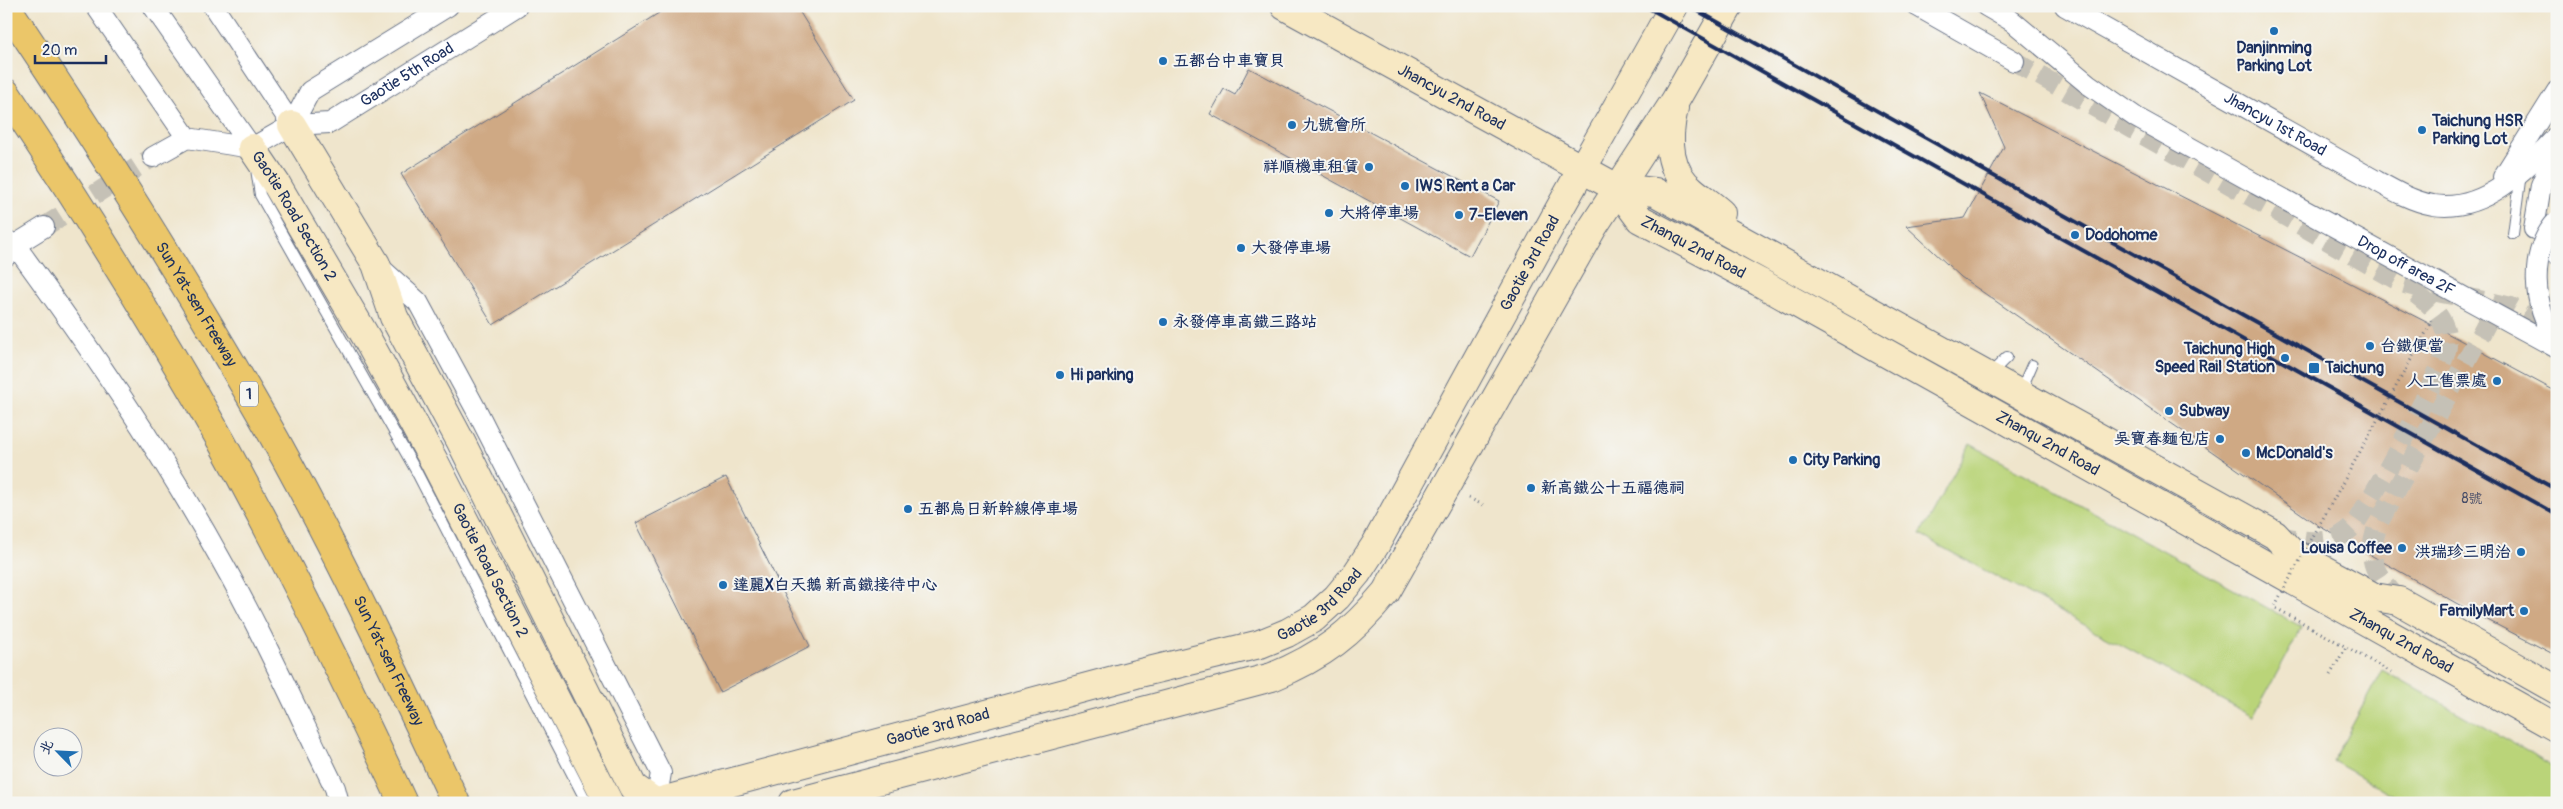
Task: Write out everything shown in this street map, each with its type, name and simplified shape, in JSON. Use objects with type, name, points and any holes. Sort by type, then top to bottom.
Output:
[{"type":"highway","name":"Sun Yat-sen Freeway","points":[[6,6],[94,138],[181,278],[264,419],[331,547],[456,803]]},
{"type":"highway","points":[[6,93],[146,311],[221,442],[288,569],[403,803]]},
{"type":"street","points":[[96,6],[187,138]]},
{"type":"street","points":[[153,6],[252,148]]},
{"type":"street","points":[[213,6],[292,125],[310,91],[448,6]]},
{"type":"street","name":"Gaotie 5th Road","points":[[252,148],[292,125],[330,124],[517,6]]},
{"type":"street","name":"Jhancyu 2nd Road","points":[[1285,6],[1617,188]]},
{"type":"street","name":"Gaotie 3rd Road","points":[[655,802],[1136,674],[1236,651],[1287,633],[1314,618],[1337,597],[1357,573],[1376,544],[1674,6]]},
{"type":"street","points":[[793,803],[1272,677],[1306,663],[1334,644],[1366,617],[1386,592],[1617,188],[1676,101],[1729,6]]},
{"type":"street","points":[[1917,6],[2014,61]]},
{"type":"street","points":[[1934,6],[1951,26]]},
{"type":"street","name":"Drop off area 2F","points":[[1986,6],[2012,21],[2088,84],[2137,118],[2557,348]]},
{"type":"street","name":"Jhancyu 1st Road","points":[[2065,6],[2408,197],[2433,205],[2450,206],[2478,200],[2521,171],[2557,136]]},
{"type":"street","points":[[2493,191],[2557,91]]},
{"type":"street","points":[[1676,101],[1669,135],[1670,150],[1673,162],[1684,181],[1768,253]]},
{"type":"street","name":"Gaotie Road Section 2","points":[[292,125],[376,264],[394,317],[461,442],[633,787],[655,802]]},
{"type":"street","points":[[153,157],[187,138],[252,148]]},
{"type":"street","name":"Gaotie Road Section 2","points":[[252,148],[277,185],[366,337],[434,461],[609,803]]},
{"type":"street","points":[[2534,229],[2541,185],[2557,148]]},
{"type":"street","name":"Zhanqu 2nd Road","points":[[1617,188],[1655,192],[2040,403],[2275,535],[2291,552],[2374,597],[2399,601],[2557,690]]},
{"type":"street","name":"Zhanqu 2nd Road","points":[[1617,188],[1640,219],[1768,287],[2557,728]]},
{"type":"street","points":[[2557,220],[2549,229],[2540,253],[2537,273],[2540,312],[2557,340]]},
{"type":"street","points":[[44,227],[9,247],[84,339],[140,423],[221,559],[335,788],[339,803]]},
{"type":"lane","points":[[2513,234],[2521,171],[2542,115]]},
{"type":"lane","name":"Gaotie Road Section 2","points":[[252,148],[260,195],[415,469],[587,803]]},
{"type":"lane","points":[[1978,370],[1995,369],[2007,357]]},
{"type":"lane","points":[[2032,365],[2027,372],[2026,388],[2040,403]]},
{"type":"path","points":[[2391,672],[2274,607],[2434,318]]},
{"type":"path","points":[[1469,498],[1483,505]]},
{"type":"path","points":[[2330,675],[2346,647]]},
{"type":"green space","points":[[1970,444],[2302,627],[2253,717],[1920,535]]},
{"type":"green space","points":[[2382,670],[2557,768],[2557,803],[2407,803],[2333,761]]},
{"type":"building","points":[[670,6],[796,6],[854,100],[493,325],[401,174]]},
{"type":"building","points":[[1249,68],[1499,201],[1470,256],[1210,114],[1224,89],[1235,95]]},
{"type":"building","name":"Taichung High Speed Rail Station","points":[[1980,93],[2430,324],[2557,392],[2557,656],[2472,612],[2319,526],[1961,277],[1906,226],[1965,218],[2004,147]]},
{"type":"building","name":"達麗X白天鵝 新高鐵接待中心","points":[[726,477],[810,646],[720,692],[636,523]]},
{"type":"tunnel","points":[[2014,61],[2402,283],[2511,307]]},
{"type":"tunnel","points":[[44,227],[153,157]]},
{"type":"tunnel","points":[[2275,535],[2307,541],[2324,541],[2339,537],[2351,528],[2372,496],[2404,438],[2434,380],[2447,346],[2447,336],[2441,320],[2424,300],[2409,289]]},
{"type":"tunnel","points":[[2399,601],[2383,581],[2374,565],[2373,547],[2379,522],[2490,317],[2500,307],[2511,307],[2557,333]]},
{"type":"railway","points":[[1645,6],[2557,515]]},
{"type":"railway","points":[[1689,6],[2557,490]]},
{"type":"place","name":"Danjinming Parking Lot","points":[[2274,31]]},
{"type":"place","name":"五都台中車寶貝","points":[[1163,61]]},
{"type":"place","name":"九號會所","points":[[1292,125]]},
{"type":"place","name":"Taichung HSR Parking Lot","points":[[2422,130]]},
{"type":"place","name":"祥順機車租賃","points":[[1369,167]]},
{"type":"place","name":"IWS Rent a Car","points":[[1405,186]]},
{"type":"place","name":"大將停車場","points":[[1329,213]]},
{"type":"place","name":"7-Eleven","points":[[1459,215]]},
{"type":"place","name":"Dodohome","points":[[2075,235]]},
{"type":"place","name":"大發停車場","points":[[1241,248]]},
{"type":"place","name":"永發停車高鐵三路站","points":[[1163,322]]},
{"type":"place","name":"台鐵便當","points":[[2370,346]]},
{"type":"place","name":"Taichung High Speed Rail Station","points":[[2285,358]]},
{"type":"place","name":"Taichung","points":[[2314,368]]},
{"type":"place","name":"Hi parking","points":[[1060,375]]},
{"type":"place","name":"人工售票處","points":[[2497,381]]},
{"type":"place","name":"Subway","points":[[2169,411]]},
{"type":"place","name":"吳寶春麵包店","points":[[2220,439]]},
{"type":"place","name":"McDonald's","points":[[2246,453]]},
{"type":"place","name":"City Parking","points":[[1793,460]]},
{"type":"place","name":"新高鐵公十五福德祠","points":[[1531,488]]},
{"type":"place","name":"五都烏日新幹線停車場","points":[[908,509]]},
{"type":"place","name":"Louisa Coffee","points":[[2402,548]]},
{"type":"place","name":"洪瑞珍三明治","points":[[2521,552]]},
{"type":"place","name":"達麗X白天鵝 新高鐵接待中心","points":[[723,585]]},
{"type":"place","name":"FamilyMart","points":[[2524,611]]}]
